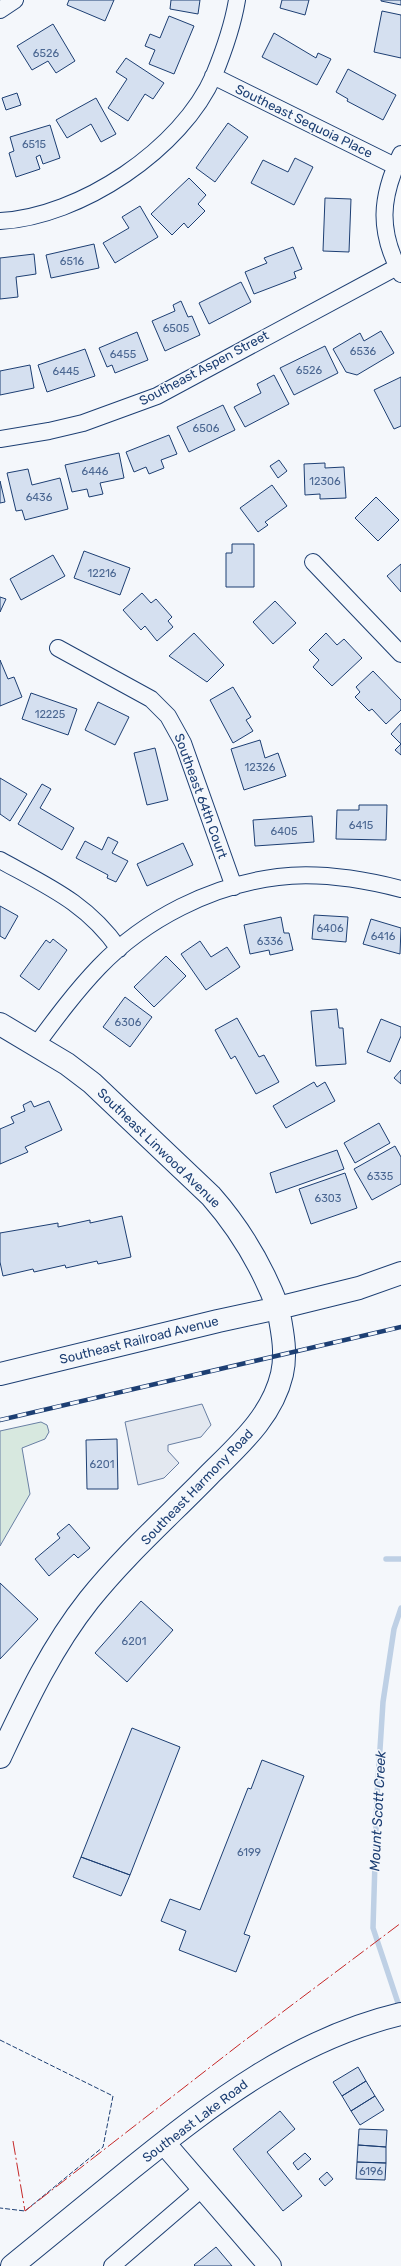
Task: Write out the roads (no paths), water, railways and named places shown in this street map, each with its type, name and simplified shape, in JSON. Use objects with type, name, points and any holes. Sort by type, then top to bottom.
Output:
[{"type":"main road","name":"Southeast Linwood Avenue","points":[[0,1024],[36,1045],[92,1083],[211,1196],[227,1215],[250,1248],[268,1280],[278,1308]]},
{"type":"main road","points":[[278,1308],[359,1288],[401,1273]]},
{"type":"main road","name":"Southeast Railroad Avenue","points":[[0,1374],[218,1321],[278,1308]]},
{"type":"main road","name":"Southeast Harmony Road","points":[[0,1757],[43,1670],[72,1622],[109,1576],[239,1445],[266,1412],[279,1386],[284,1363],[282,1331],[278,1308]]},
{"type":"main road","name":"Southeast Lake Road","points":[[12,2266],[164,2143],[260,2072],[312,2045],[371,2022],[401,2014]]},
{"type":"main road","points":[[164,2143],[204,2187],[270,2266]]},
{"type":"street","points":[[0,10],[15,0]]},
{"type":"street","points":[[0,221],[41,214],[68,205],[101,190],[122,176],[167,141],[194,107],[214,76],[237,0]]},
{"type":"street","name":"Southeast Sequoia Place","points":[[214,76],[398,160]]},
{"type":"street","points":[[398,160],[386,190],[384,216],[387,243],[399,270]]},
{"type":"street","name":"Southeast Aspen Street","points":[[0,439],[50,431],[83,423],[156,396],[399,270]]},
{"type":"street","points":[[313,562],[401,654]]},
{"type":"street","name":"Southeast 64th Court","points":[[58,648],[151,699],[168,716],[183,743],[234,887]]},
{"type":"street","points":[[0,860],[72,900],[85,910],[109,934],[119,948]]},
{"type":"street","points":[[36,1045],[78,990],[119,948],[146,928],[175,911],[204,897],[234,887],[279,877],[316,877],[360,880],[401,889]]},
{"type":"street","points":[[112,2266],[204,2187]]},
{"type":"waterway","points":[[386,1559],[401,1559]]},
{"type":"waterway","name":"Mount Scott Creek","points":[[400,2009],[373,1928],[377,1796],[383,1702],[394,1629],[401,1608]]},
{"type":"railway","points":[[0,1420],[401,1327]]}]
